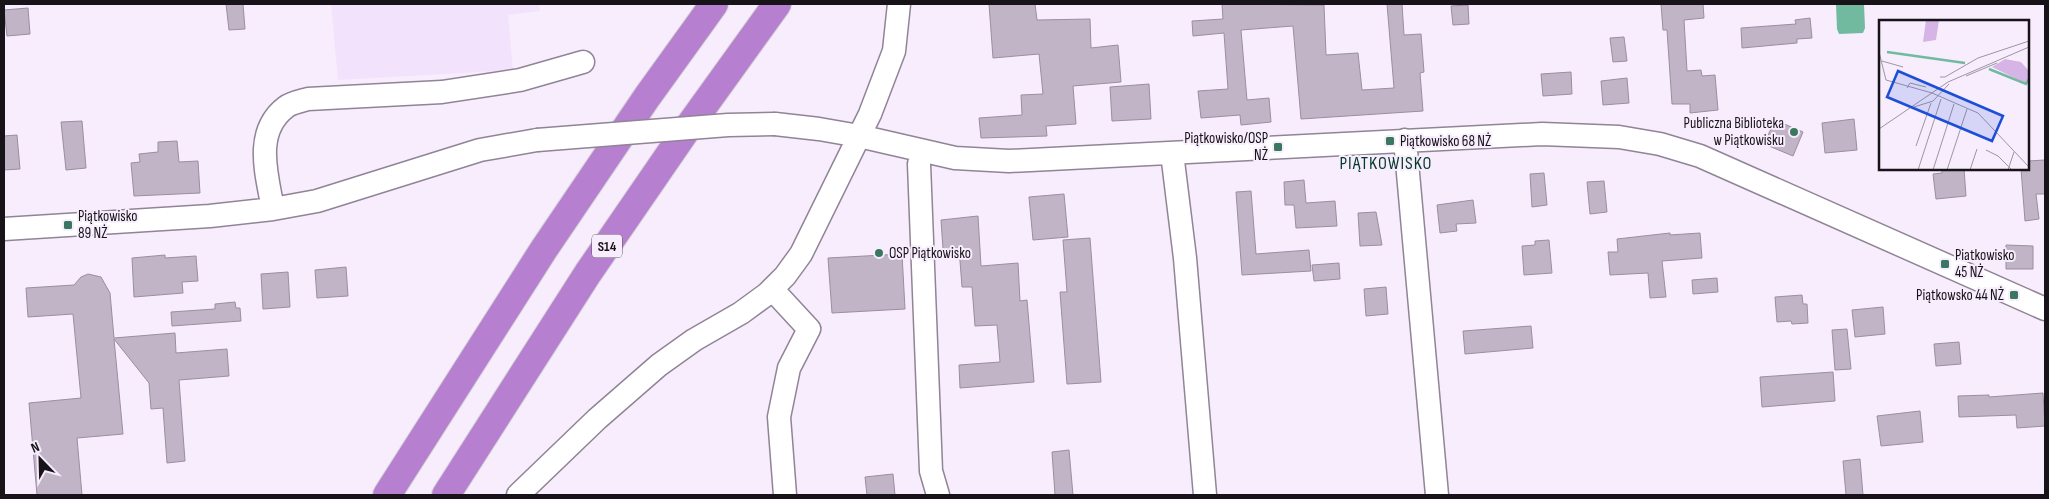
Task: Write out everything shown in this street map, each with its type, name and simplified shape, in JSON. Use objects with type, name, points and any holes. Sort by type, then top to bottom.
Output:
[{"type":"highway","points":[[387,495],[544,249],[647,97],[714,4]]},
{"type":"highway","name":"S14","points":[[446,495],[594,265],[687,129],[777,4]]},
{"type":"street","points":[[518,495],[597,419],[659,365],[694,340],[741,313],[772,289],[785,276],[801,254],[870,114],[894,51],[899,4]]},
{"type":"street","points":[[273,210],[264,158],[266,140],[273,121],[287,106],[308,99],[451,90],[520,80],[582,62]]},
{"type":"street","points":[[4,229],[273,210],[317,201],[480,150],[537,140],[609,133],[775,124],[859,136],[932,154],[1009,161],[1405,140],[1542,134],[1580,135],[1619,137],[1660,144],[1709,160],[2045,309]]},
{"type":"street","points":[[1405,140],[1437,495]]},
{"type":"street","points":[[1172,153],[1185,258],[1205,495]]},
{"type":"street","points":[[919,164],[931,471],[938,495]]},
{"type":"street","points":[[772,289],[809,329],[789,368],[779,417],[785,495]]},
{"type":"shaded area","points":[[331,4],[539,4],[540,11],[508,15],[513,70],[338,80]]},
{"type":"shaded area","points":[[1836,4],[1864,4],[1865,28],[1863,33],[1839,34]]},
{"type":"building","points":[[226,4],[243,4],[245,29],[229,30]]},
{"type":"building","points":[[989,4],[1035,4],[1037,20],[1090,19],[1091,48],[1118,45],[1121,82],[1073,86],[1076,124],[1046,126],[1047,136],[981,138],[979,118],[1022,115],[1021,95],[1043,94],[1039,54],[993,58]]},
{"type":"building","points":[[1222,4],[1324,5],[1326,55],[1358,53],[1362,90],[1394,88],[1387,4],[1402,4],[1404,35],[1421,34],[1424,72],[1420,73],[1423,111],[1301,119],[1293,26],[1241,30],[1247,100],[1269,98],[1271,122],[1241,125],[1240,115],[1201,118],[1198,91],[1228,89],[1224,33],[1193,36],[1192,21],[1223,19]]},
{"type":"building","points":[[1661,4],[1703,4],[1704,18],[1684,20],[1687,71],[1701,70],[1702,76],[1715,75],[1718,110],[1690,113],[1690,104],[1672,104],[1667,30],[1663,30]]},
{"type":"building","points":[[1468,5],[1469,24],[1453,25],[1451,6]]},
{"type":"building","points":[[28,8],[30,34],[7,36],[4,10]]},
{"type":"building","points":[[1810,18],[1812,38],[1797,39],[1797,43],[1742,48],[1741,28],[1796,24],[1795,20]]},
{"type":"building","points":[[1624,37],[1627,61],[1613,62],[1610,38]]},
{"type":"building","points":[[1571,72],[1572,94],[1543,96],[1541,74]]},
{"type":"building","points":[[1627,78],[1629,103],[1603,105],[1601,81]]},
{"type":"building","points":[[1149,84],[1151,119],[1112,121],[1110,87]]},
{"type":"building","points":[[1854,119],[1857,150],[1825,153],[1822,123]]},
{"type":"building","points":[[1775,120],[1803,132],[1793,156],[1764,144]]},
{"type":"building","points":[[82,121],[86,168],[66,170],[61,122]]},
{"type":"building","points":[[17,135],[20,169],[4,170],[4,136]]},
{"type":"building","points":[[177,141],[179,162],[198,161],[200,193],[134,196],[131,163],[140,162],[139,154],[158,152],[158,142]]},
{"type":"building","points":[[2045,160],[2045,194],[2036,194],[2039,219],[2025,221],[2021,170],[2029,170],[2029,161]]},
{"type":"building","points":[[1942,170],[1964,170],[1966,196],[1936,199],[1933,174],[1942,173]]},
{"type":"building","points":[[1544,173],[1547,205],[1532,207],[1530,174]]},
{"type":"building","points":[[1304,180],[1306,203],[1335,201],[1337,226],[1296,228],[1294,205],[1285,205],[1284,182]]},
{"type":"building","points":[[1604,181],[1607,212],[1590,214],[1587,182]]},
{"type":"building","points":[[1251,191],[1256,254],[1309,250],[1311,271],[1242,275],[1236,192]]},
{"type":"building","points":[[1064,194],[1068,237],[1033,240],[1029,197]]},
{"type":"building","points":[[1473,200],[1476,223],[1456,224],[1457,231],[1440,233],[1437,205]]},
{"type":"building","points":[[1376,212],[1382,245],[1360,246],[1358,213]]},
{"type":"building","points":[[978,216],[981,266],[1018,263],[1020,301],[1027,300],[1034,382],[960,388],[959,365],[1000,362],[997,325],[975,326],[972,287],[962,287],[959,248],[943,249],[941,220]]},
{"type":"building","points":[[1670,233],[1670,235],[1700,233],[1702,258],[1662,261],[1666,297],[1650,298],[1648,273],[1610,275],[1608,252],[1618,252],[1617,239]]},
{"type":"building","points":[[1090,238],[1101,382],[1067,384],[1060,292],[1067,292],[1063,240]]},
{"type":"building","points":[[1549,240],[1552,273],[1524,275],[1522,246],[1535,245],[1535,241]]},
{"type":"building","points":[[2006,245],[2033,246],[2033,269],[2006,269]]},
{"type":"building","points":[[902,254],[905,309],[832,313],[828,258]]},
{"type":"building","points":[[165,255],[165,258],[196,256],[198,281],[182,282],[183,293],[134,297],[132,258]]},
{"type":"building","points":[[1339,263],[1340,279],[1314,281],[1312,265]]},
{"type":"building","points":[[346,267],[348,296],[317,298],[315,270]]},
{"type":"building","points":[[288,272],[290,307],[263,309],[261,274]]},
{"type":"building","points":[[88,274],[101,277],[110,293],[114,338],[175,333],[176,353],[227,349],[229,376],[179,380],[185,461],[167,463],[163,408],[151,409],[149,383],[114,339],[123,434],[77,438],[82,495],[37,495],[29,403],[81,398],[73,314],[28,317],[26,288],[74,285],[81,277]]},
{"type":"building","points":[[1717,278],[1718,292],[1693,294],[1692,280]]},
{"type":"building","points":[[1386,287],[1388,314],[1366,316],[1364,289]]},
{"type":"building","points":[[1802,295],[1803,304],[1807,304],[1808,323],[1792,324],[1791,321],[1777,322],[1775,297]]},
{"type":"building","points":[[235,302],[236,308],[240,308],[241,321],[172,326],[171,312],[215,309],[215,304]]},
{"type":"building","points":[[1883,307],[1885,334],[1855,337],[1852,310]]},
{"type":"building","points":[[1531,326],[1533,348],[1465,354],[1463,331]]},
{"type":"building","points":[[1847,329],[1851,369],[1835,370],[1832,330]]},
{"type":"building","points":[[1959,342],[1961,364],[1936,366],[1934,344]]},
{"type":"building","points":[[1833,372],[1835,401],[1762,407],[1760,377]]},
{"type":"building","points":[[2043,393],[2045,426],[2017,428],[2016,415],[1959,417],[1958,396],[1989,395],[1989,397]]},
{"type":"building","points":[[1920,411],[1923,442],[1881,446],[1877,416]]},
{"type":"building","points":[[1069,450],[1073,495],[1055,495],[1052,452]]},
{"type":"building","points":[[1860,459],[1863,495],[1846,495],[1843,461]]},
{"type":"building","points":[[893,474],[895,495],[867,495],[865,477]]},
{"type":"place","name":"Publiczna Biblioteka w Piątkowisku","points":[[1794,132]]},
{"type":"place","name":"Piątkowisko 68 NŻ","points":[[1390,141]]},
{"type":"place","name":"Piątkowisko/OSP NŻ","points":[[1278,147]]},
{"type":"place","name":"Piątkowisko 89 NŻ","points":[[68,225]]},
{"type":"place","name":"OSP Piątkowisko","points":[[879,253]]},
{"type":"place","name":"Piatkowisko 45 NŻ","points":[[1945,264]]},
{"type":"place","name":"Piątkowsko 44 NŻ","points":[[2014,295]]},
{"type":"district","name":"PIĄTKOWISKO","points":[[1386,163]]}]
